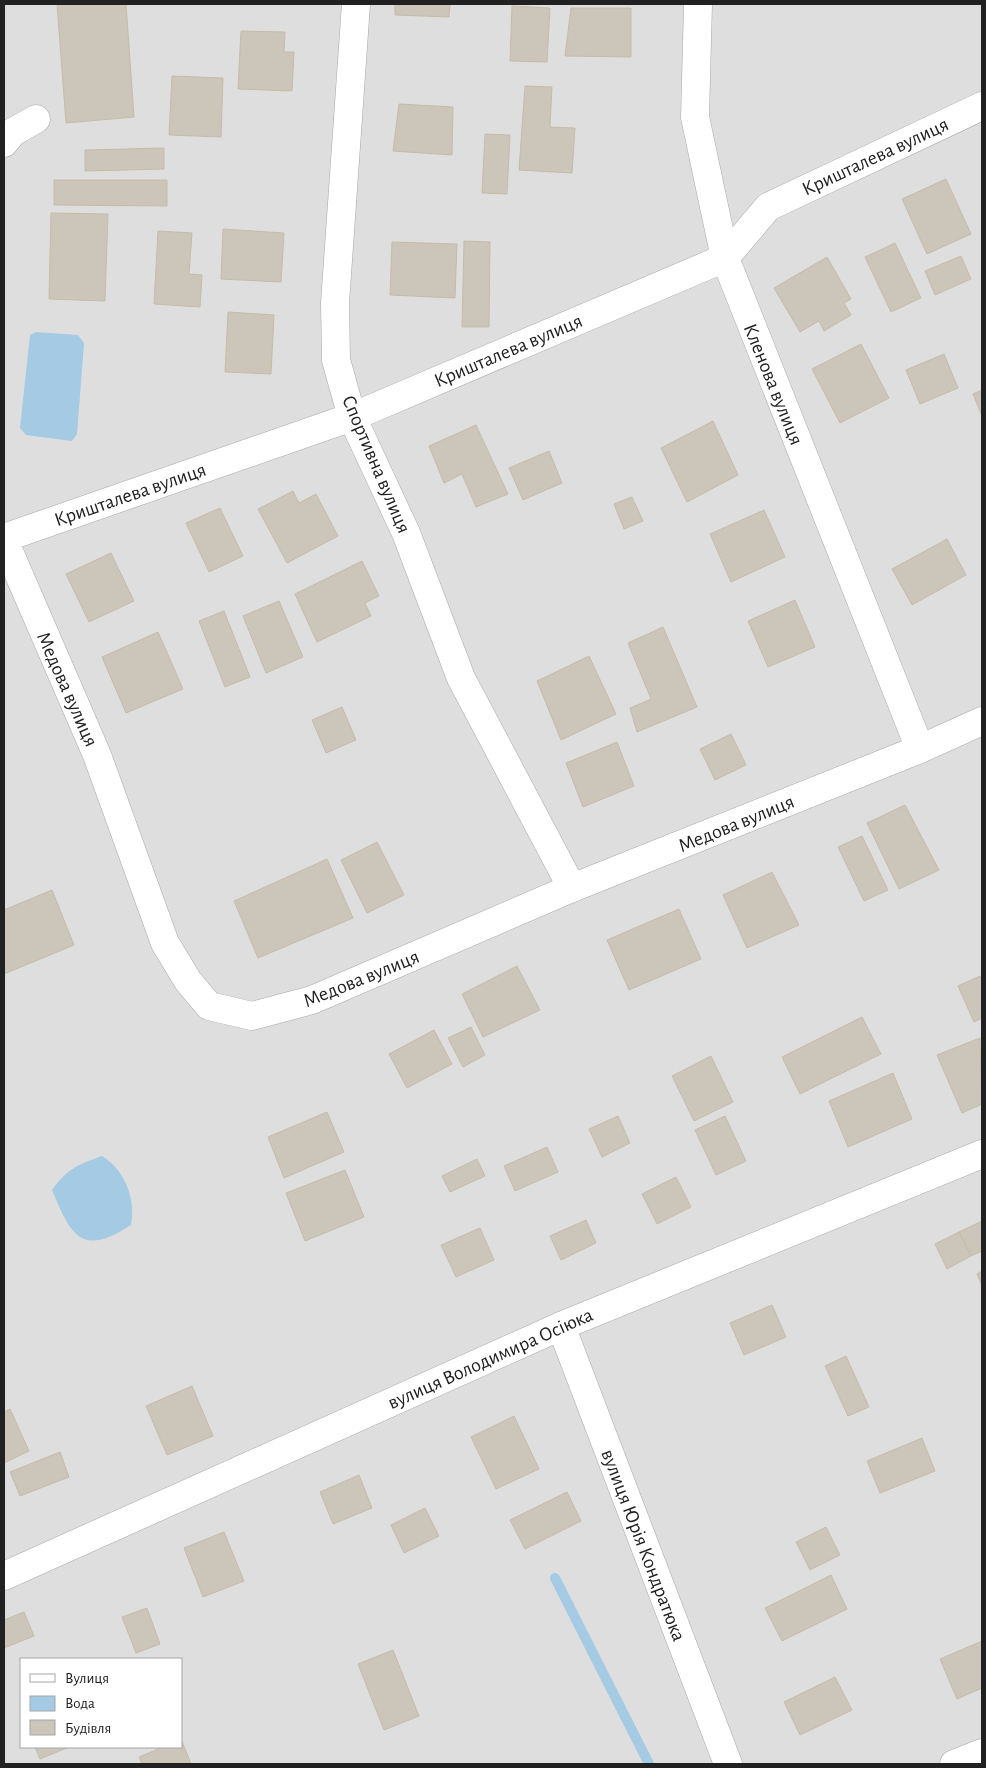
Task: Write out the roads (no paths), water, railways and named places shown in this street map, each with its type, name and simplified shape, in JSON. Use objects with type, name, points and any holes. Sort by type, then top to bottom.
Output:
[{"type":"street","name":"Спортивна вулиця","points":[[356,4],[335,303],[336,360],[352,416],[406,533],[461,678],[572,888]]},
{"type":"street","name":"Кленова вулиця","points":[[698,4],[695,116],[725,258],[920,748]]},
{"type":"street","name":"Кришталева вулиця","points":[[4,539],[352,416],[725,258],[768,207],[982,106]]},
{"type":"street","points":[[4,143],[13,132],[36,119]]},
{"type":"street","name":"Медова вулиця","points":[[4,539],[98,755],[165,943],[188,981],[209,1006],[252,1016],[312,1000],[572,888],[920,748],[982,721]]},
{"type":"street","name":"вулиця Володимира Осіюка","points":[[4,1576],[561,1326],[982,1154]]},
{"type":"street","name":"вулиця Юрія Кондратюка","points":[[561,1326],[728,1764]]},
{"type":"street","points":[[954,1764],[982,1753]]},
{"type":"water","points":[[36,332],[78,335],[84,343],[77,434],[72,441],[26,435],[20,428],[30,335]]},
{"type":"water","points":[[102,1156],[117,1169],[127,1186],[132,1205],[131,1225],[114,1235],[100,1240],[89,1240],[80,1237],[72,1230],[52,1190],[68,1172]]},
{"type":"waterway","points":[[555,1578],[649,1764]]}]
